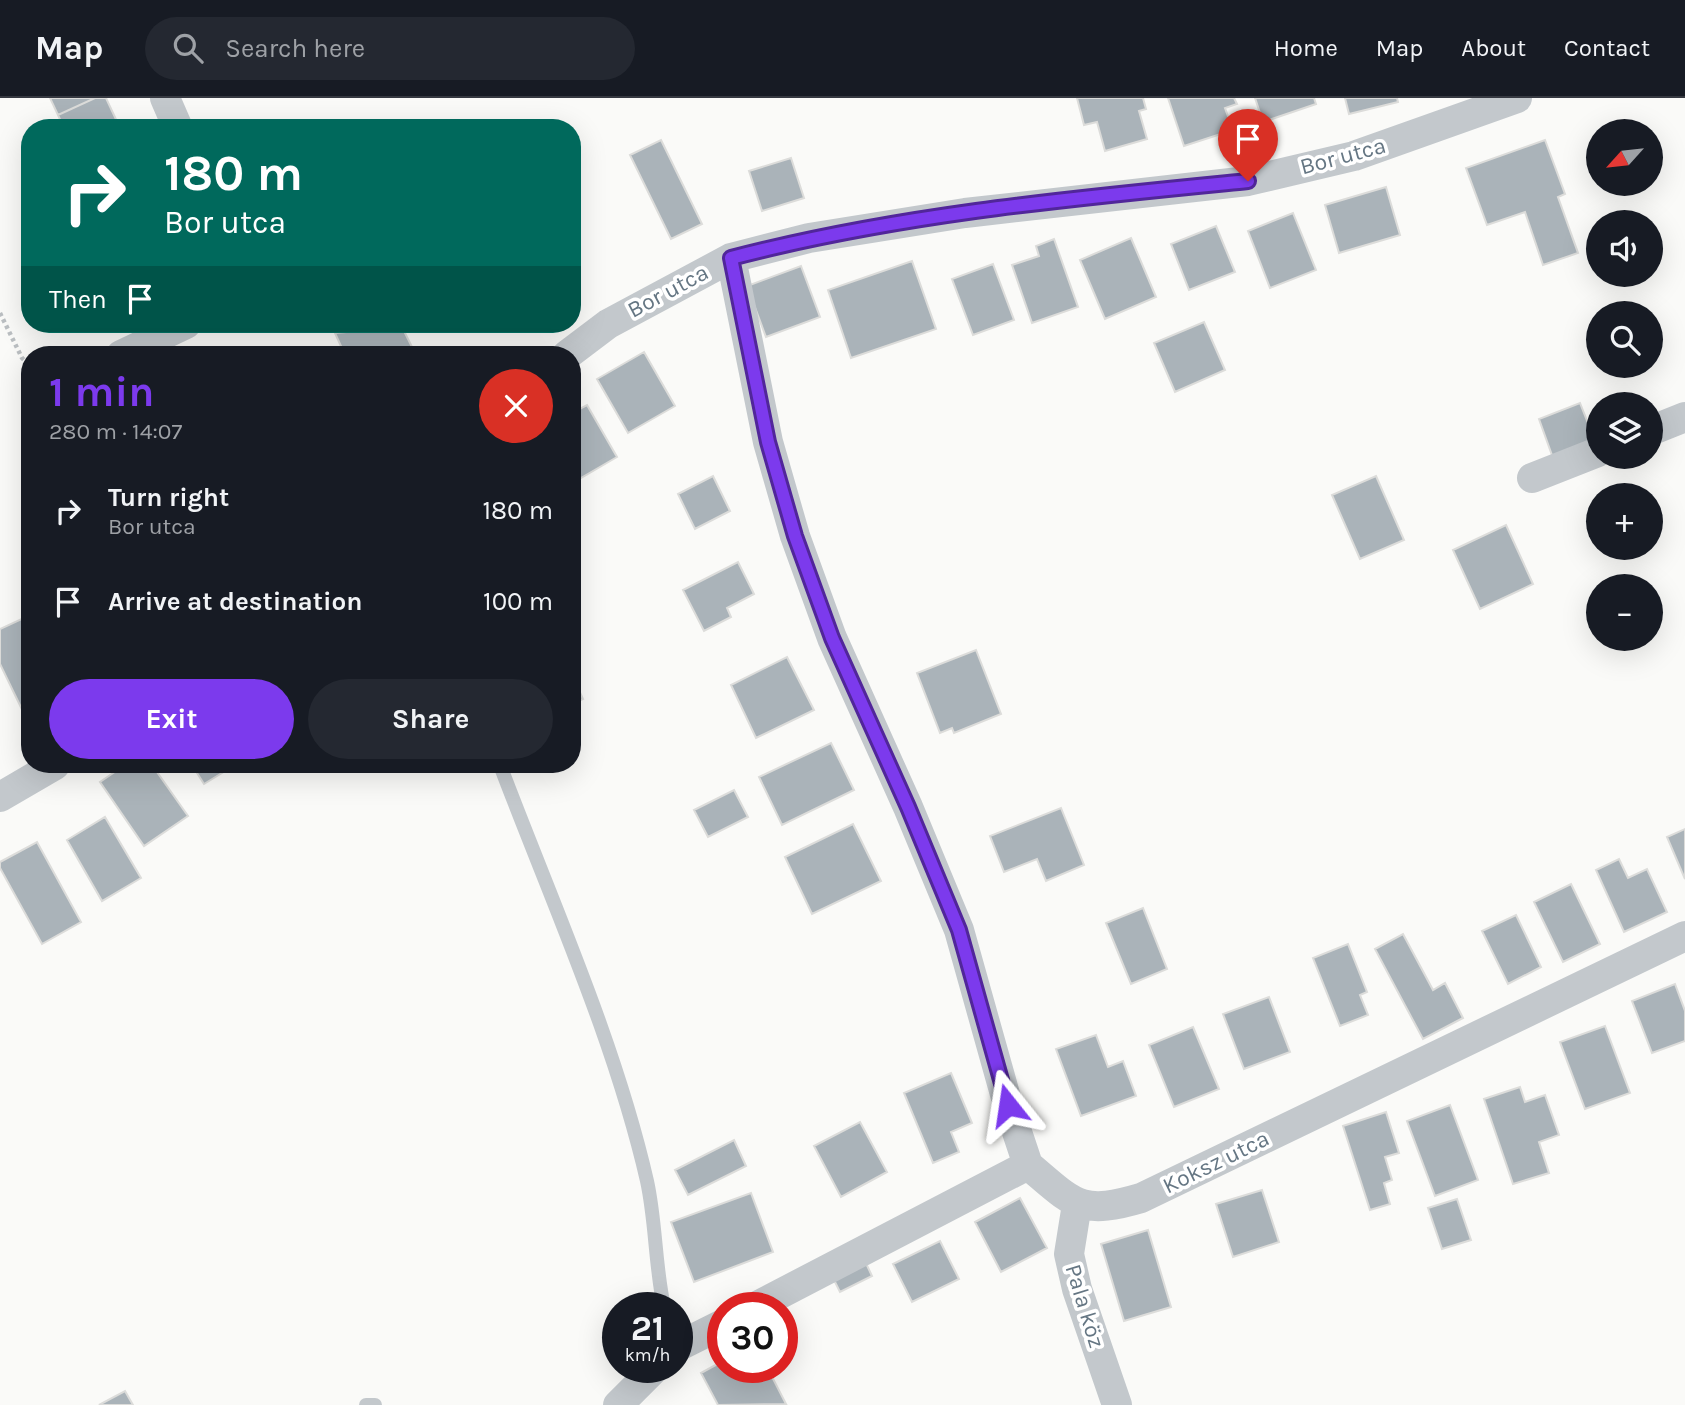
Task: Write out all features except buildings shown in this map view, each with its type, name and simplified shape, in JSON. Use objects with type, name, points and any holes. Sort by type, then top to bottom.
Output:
[{"type":"street","points":[[165,98],[174,119]]},
{"type":"street","name":"Bor utca","points":[[579,346],[608,324],[731,258],[808,238],[952,215],[1248,181],[1354,156],[1517,98]]},
{"type":"street","points":[[731,258],[768,442],[795,536],[832,638],[908,807],[959,930],[1008,1105],[1028,1165],[1077,1204]]},
{"type":"street","points":[[140,346],[167,333]]},
{"type":"street","points":[[1663,426],[1685,417]]},
{"type":"street","points":[[1532,478],[1586,457]]},
{"type":"street","points":[[0,797],[41,773]]},
{"type":"street","name":"Koksz utca","points":[[1077,1204],[1109,1208],[1141,1198],[1685,936]]},
{"type":"street","points":[[784,1292],[1028,1165]]},
{"type":"street","name":"Pala köz","points":[[1077,1204],[1069,1254],[1077,1289],[1117,1405]]},
{"type":"street","points":[[618,1405],[640,1383]]},
{"type":"lane","points":[[503,773],[617,1073],[648,1183],[656,1269],[661,1292]]},
{"type":"lane","points":[[366,1405],[375,1405]]},
{"type":"path","points":[[0,313],[21,356]]},
{"type":"route","points":[[1008,1105],[959,930],[908,807],[832,638],[795,536],[768,442],[731,258],[808,238],[965,213],[1248,181]]}]
